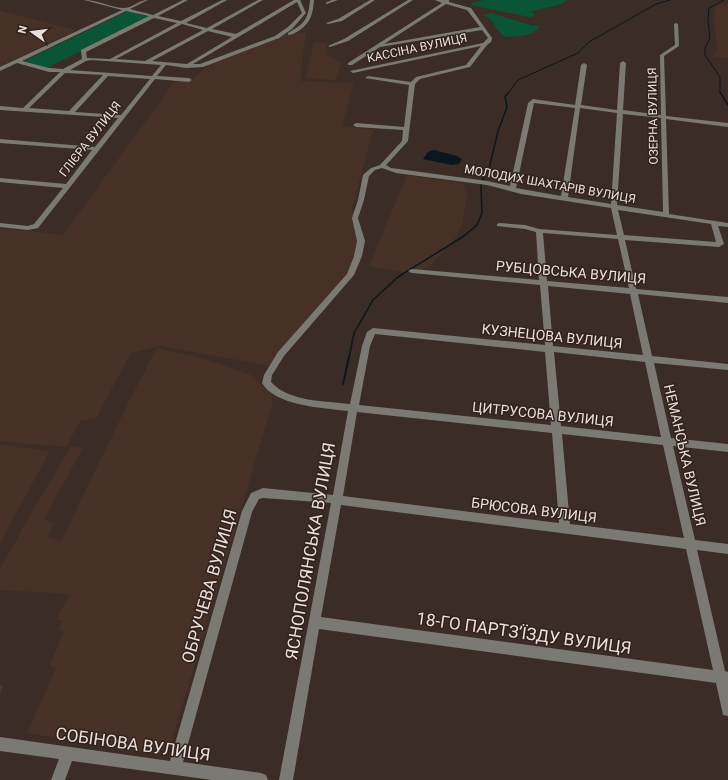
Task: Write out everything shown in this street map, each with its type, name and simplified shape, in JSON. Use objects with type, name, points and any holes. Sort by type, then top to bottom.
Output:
[{"type":"street","points":[[86,0],[236,36]]},
{"type":"street","points":[[0,69],[146,0]]},
{"type":"street","points":[[86,60],[83,51],[186,0]]},
{"type":"street","points":[[110,60],[225,0]]},
{"type":"street","points":[[147,62],[261,0]]},
{"type":"street","points":[[24,110],[64,71],[86,60],[147,62],[186,66],[204,65],[284,33],[304,14],[297,0],[186,66]]},
{"type":"street","points":[[280,41],[306,24],[311,18],[312,0]]},
{"type":"street","points":[[327,3],[336,0]]},
{"type":"street","points":[[328,23],[340,20],[373,0]]},
{"type":"street","points":[[330,46],[346,40],[411,0]]},
{"type":"street","points":[[383,166],[405,141],[412,84],[418,78],[468,66],[485,44],[489,42],[490,38],[469,9],[447,1],[437,0]]},
{"type":"street","points":[[350,64],[447,1]]},
{"type":"street","name":"ОЗЕРНА ВУЛИЦЯ","points":[[666,215],[662,55],[677,46],[676,24]]},
{"type":"street","points":[[377,47],[483,28]]},
{"type":"street","name":"КАССІНА ВУЛИЦЯ","points":[[353,71],[485,44]]},
{"type":"street","points":[[17,61],[49,70],[189,80]]},
{"type":"street","name":"НЕМАНСЬКА ВУЛИЦЯ","points":[[622,63],[614,207],[690,544],[724,678],[728,710]]},
{"type":"street","name":"ГЛІЄРА ВУЛИЦЯ","points":[[0,224],[34,227],[164,64]]},
{"type":"street","points":[[564,199],[584,65]]},
{"type":"street","points":[[71,113],[107,74]]},
{"type":"street","name":"КАССІНА ВУЛИЦЯ","points":[[368,78],[412,84]]},
{"type":"street","points":[[513,189],[531,103],[534,101],[728,125]]},
{"type":"street","points":[[0,108],[122,117]]},
{"type":"street","points":[[356,125],[407,129]]},
{"type":"street","points":[[0,141],[97,149]]},
{"type":"street","name":"МОЛОДИХ ШАХТАРІВ ВУЛИЦЯ","points":[[383,166],[388,170],[476,182],[521,192],[728,225]]},
{"type":"street","name":"ЦИТРУСОВА ВУЛИЦЯ","points":[[383,166],[373,169],[366,174],[361,200],[355,218],[361,241],[358,256],[350,275],[280,354],[268,375],[266,383],[270,390],[292,398],[354,408],[728,448]]},
{"type":"street","points":[[0,180],[68,186]]},
{"type":"street","points":[[500,225],[525,227],[539,231],[719,245],[714,223]]},
{"type":"street","points":[[539,231],[565,528]]},
{"type":"street","name":"РУБЦОВСЬКА ВУЛИЦЯ","points":[[412,271],[728,300]]},
{"type":"street","name":"ЯСНОПОЛЯНСЬКА ВУЛИЦЯ","points":[[286,780],[366,346],[370,334],[373,331]]},
{"type":"street","name":"КУЗНЕЦОВА ВУЛИЦЯ","points":[[373,331],[728,367]]},
{"type":"street","name":"ОБРУЧЕВА ВУЛИЦЯ","points":[[175,767],[250,503],[255,496],[263,493],[308,496],[337,500]]},
{"type":"street","name":"БРЮСОВА ВУЛИЦЯ","points":[[337,500],[728,549]]},
{"type":"street","name":"18-ГО ПАРТЗ’ЇЗДУ ВУЛИЦЯ","points":[[314,622],[724,678]]},
{"type":"street","name":"СОБІНОВА ВУЛИЦЯ","points":[[0,744],[261,780]]},
{"type":"street","points":[[58,780],[68,753]]},
{"type":"shaded area","points":[[728,4],[728,58],[714,57],[713,53],[718,49],[714,19],[715,6]]},
{"type":"shaded area","points":[[0,11],[76,30],[0,66]]},
{"type":"shaded area","points":[[306,32],[300,81],[354,83],[342,126],[373,130],[352,209],[358,242],[346,277],[271,366],[160,346],[131,353],[96,418],[81,420],[66,447],[0,441],[0,228],[63,235],[175,81],[190,82],[211,63],[284,35]]},
{"type":"shaded area","points":[[314,42],[326,43],[327,54],[341,63],[336,80],[306,78]]},
{"type":"shaded area","points":[[434,150],[457,156],[462,159],[459,164],[451,165],[423,159],[428,152]]},
{"type":"shaded area","points":[[407,175],[462,183],[467,194],[462,226],[454,240],[429,267],[409,273],[369,266]]},
{"type":"shaded area","points":[[157,348],[205,359],[251,375],[272,394],[273,402],[169,750],[159,755],[27,733],[56,668],[50,665],[64,631],[59,630],[62,621],[56,620],[70,594],[0,590],[0,569],[29,517],[71,446],[83,448],[44,519],[54,524],[48,538],[61,541],[130,399]]},
{"type":"shaded area","points":[[0,445],[50,451],[0,543]]},
{"type":"green space","points":[[480,0],[568,0],[559,5],[531,12],[535,14],[535,16],[529,17],[470,5],[474,2],[482,1]]},
{"type":"green space","points":[[128,11],[151,17],[47,68],[24,61]]},
{"type":"green space","points":[[491,13],[534,26],[539,26],[537,30],[529,34],[506,37],[497,29],[490,19],[484,16]]},
{"type":"waterway","points":[[508,93],[518,80],[578,53],[589,42],[656,4],[670,0]]},
{"type":"waterway","points":[[720,92],[720,77],[705,55],[705,48],[710,38],[708,21],[709,8],[724,0]]},
{"type":"waterway","points":[[482,181],[489,169],[498,131],[507,107],[505,97],[509,92]]},
{"type":"waterway","points":[[720,92],[728,105]]},
{"type":"waterway","points":[[349,358],[354,333],[373,300],[398,277],[464,236],[477,225],[482,213],[481,185]]},
{"type":"waterway","points":[[343,384],[349,357]]}]
